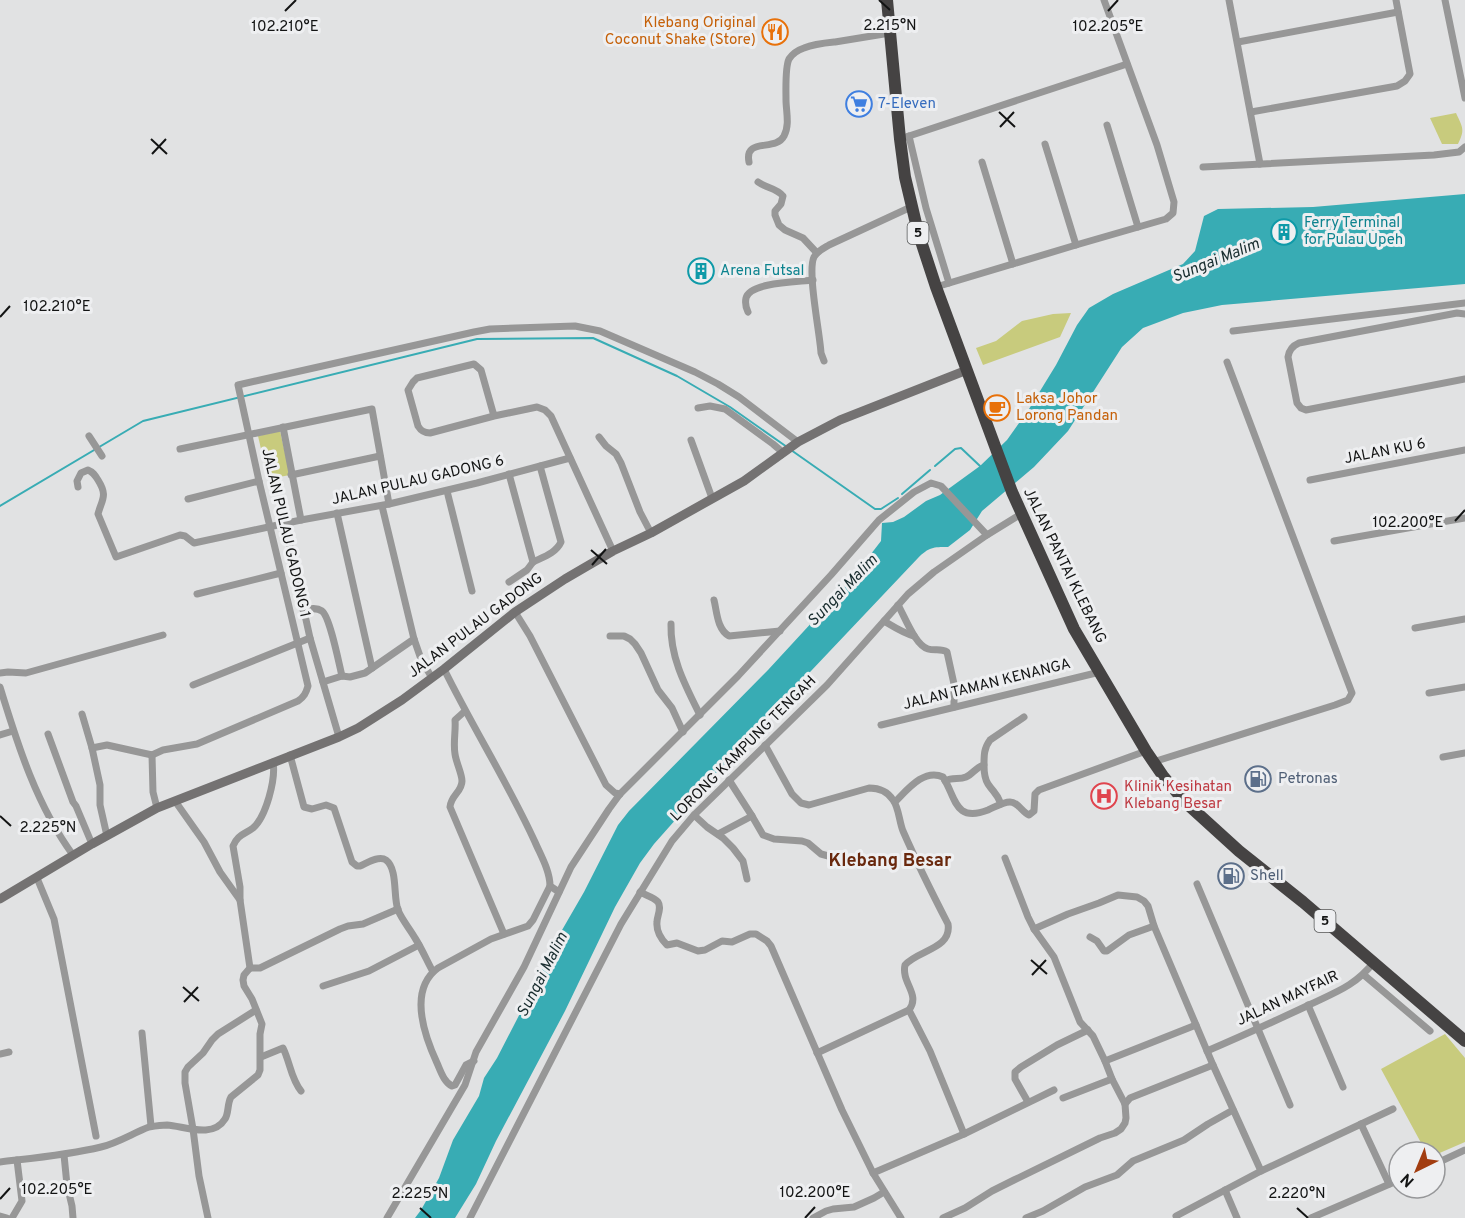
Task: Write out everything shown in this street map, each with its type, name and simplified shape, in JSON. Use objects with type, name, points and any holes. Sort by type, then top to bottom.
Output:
[{"type":"highway","name":"JALAN PANTAI KLEBANG","points":[[887,0],[904,137],[905,177],[918,231],[936,287],[1012,492],[1074,629],[1153,762],[1200,817],[1465,1041]]},
{"type":"main road","name":"JALAN PULAU GADONG","points":[[0,899],[157,808],[358,728],[432,678],[515,612],[565,579],[744,481],[796,443],[840,420],[967,370]]},
{"type":"street","points":[[936,287],[1166,219],[1173,213],[1175,206],[1157,145],[1104,0]]},
{"type":"street","points":[[1229,0],[1260,164]]},
{"type":"street","points":[[1251,112],[1402,84],[1410,74],[1396,0]]},
{"type":"street","points":[[1445,0],[1465,98]]},
{"type":"street","points":[[1238,42],[1398,12]]},
{"type":"street","points":[[749,162],[748,156],[752,148],[776,143],[782,140],[785,134],[787,63],[796,51],[812,46],[890,33]]},
{"type":"street","points":[[949,283],[904,137],[1127,64]]},
{"type":"street","points":[[1107,125],[1138,227]]},
{"type":"street","points":[[1045,144],[1076,245]]},
{"type":"street","points":[[1203,166],[1434,155],[1459,152],[1465,147]]},
{"type":"street","points":[[982,162],[1013,264]]},
{"type":"street","points":[[758,182],[780,191],[783,196],[775,215],[780,225],[784,230],[803,238],[817,253]]},
{"type":"street","points":[[824,361],[821,353],[813,280],[813,261],[817,253],[829,245],[911,207]]},
{"type":"street","points":[[748,312],[746,298],[754,288],[813,280]]},
{"type":"street","points":[[1233,331],[1465,303]]},
{"type":"street","points":[[1465,314],[1457,313],[1299,343],[1293,345],[1288,357],[1297,403],[1300,408],[1306,410],[1465,379]]},
{"type":"street","name":"JALAN PULAU GADONG 1","points":[[152,754],[196,744],[298,701],[303,698],[308,686],[238,387],[490,329],[575,326],[600,331],[718,384],[739,397],[796,443]]},
{"type":"street","points":[[1153,762],[1335,705],[1348,700],[1352,693],[1227,362]]},
{"type":"street","points":[[494,416],[481,370],[470,364],[417,378],[408,390],[418,426],[421,431],[430,433],[537,407],[545,410],[551,416],[613,551]]},
{"type":"street","points":[[698,408],[710,406],[725,408],[783,453]]},
{"type":"street","points":[[180,449],[372,409],[386,505],[414,639],[421,659],[432,678]]},
{"type":"street","points":[[284,427],[301,520]]},
{"type":"street","points":[[90,437],[102,456]]},
{"type":"street","points":[[599,437],[616,454],[621,463],[640,512],[651,533]]},
{"type":"street","points":[[691,440],[712,498]]},
{"type":"street","name":"JALAN KU 6","points":[[1310,480],[1465,450]]},
{"type":"street","points":[[291,475],[380,456]]},
{"type":"street","name":"JALAN PULAU GADONG 6","points":[[78,487],[77,481],[80,474],[88,470],[93,472],[103,488],[103,500],[98,514],[116,557],[180,535],[194,543],[386,505],[570,458]]},
{"type":"street","points":[[509,582],[527,570],[533,562],[560,546],[561,542],[540,466]]},
{"type":"street","points":[[509,474],[533,562]]},
{"type":"street","points":[[188,499],[259,481]]},
{"type":"street","points":[[387,1218],[465,1085],[476,1052],[524,967],[571,867],[620,794],[780,631],[879,520],[914,492],[926,484],[935,483],[941,486],[987,535]]},
{"type":"street","points":[[447,490],[472,591]]},
{"type":"street","points":[[337,513],[372,668]]},
{"type":"street","name":"LORONG KAMPUNG TENGAH","points":[[470,1218],[621,924],[665,851],[694,814],[827,685],[922,581],[1021,514]]},
{"type":"street","points":[[1334,542],[1465,518]]},
{"type":"street","points":[[285,524],[310,638],[339,737]]},
{"type":"street","points":[[197,594],[281,573]]},
{"type":"street","points":[[714,600],[721,628],[729,636],[780,631]]},
{"type":"street","points":[[898,605],[914,636],[921,644],[931,650],[947,652],[954,684],[954,707]]},
{"type":"street","name":"JALAN PULAU GADONG 1","points":[[303,610],[320,609],[327,617],[342,676]]},
{"type":"street","points":[[515,612],[553,678],[606,784],[615,793],[620,794]]},
{"type":"street","points":[[1415,628],[1465,619]]},
{"type":"street","points":[[885,621],[899,631],[914,636]]},
{"type":"street","points":[[671,624],[671,644],[676,663],[700,715]]},
{"type":"street","points":[[0,673],[27,673],[163,635]]},
{"type":"street","points":[[610,636],[624,636],[635,644],[658,690],[672,708],[683,732]]},
{"type":"street","points":[[193,685],[310,638]]},
{"type":"street","points":[[323,682],[342,676],[358,676],[414,639]]},
{"type":"street","points":[[444,669],[523,817],[549,874],[550,886],[528,926],[482,944],[433,972],[426,985],[421,1011],[424,1029],[446,1082],[452,1086],[455,1085],[466,1065],[474,1061]]},
{"type":"street","name":"JALAN TAMAN KENANGA","points":[[882,725],[1100,672]]},
{"type":"street","points":[[0,687],[13,731],[45,808],[59,835],[74,855]]},
{"type":"street","points":[[1429,693],[1465,687]]},
{"type":"street","points":[[465,711],[454,720],[456,731],[454,750],[462,783],[450,807],[504,934]]},
{"type":"street","points":[[82,714],[100,786],[100,806],[107,836]]},
{"type":"street","points":[[1001,804],[997,793],[985,777],[984,749],[990,741],[1024,717]]},
{"type":"street","points":[[0,735],[13,731]]},
{"type":"street","points":[[48,734],[73,802],[92,844]]},
{"type":"street","points":[[92,748],[107,745],[152,754],[151,772],[157,808]]},
{"type":"street","points":[[765,745],[792,794],[801,803],[809,804],[861,789],[876,788],[887,794],[895,802],[902,828],[948,924],[949,930],[944,941],[905,965],[905,975],[914,998],[909,1010],[817,1053]]},
{"type":"street","points":[[895,802],[912,784],[923,777],[934,774],[939,775],[945,781],[952,798],[962,810],[968,813],[981,813],[1001,804],[1014,803],[1029,814],[1034,811],[1035,794],[1039,790],[1146,751]]},
{"type":"street","points":[[1443,758],[1465,753]]},
{"type":"street","points":[[290,755],[304,807],[312,809],[326,805],[334,808],[352,862],[360,866],[379,858],[385,859],[391,865],[398,909],[433,972]]},
{"type":"street","points":[[0,1162],[64,1155],[102,1147],[152,1126],[166,1125],[206,1130],[215,1128],[226,1118],[228,1101],[231,1097],[258,1075],[262,1024],[243,980],[250,968],[233,846],[240,835],[253,827],[262,814],[274,778],[273,762]]},
{"type":"street","points":[[945,781],[968,776],[977,767],[984,765]]},
{"type":"street","points":[[729,780],[763,835],[768,838],[802,841],[821,854],[832,857],[841,856]]},
{"type":"street","points":[[175,801],[240,900]]},
{"type":"street","points":[[694,814],[733,848],[742,861],[747,879]]},
{"type":"street","points":[[718,834],[752,816]]},
{"type":"street","points":[[943,1218],[966,1208],[1014,1180],[1121,1130],[1125,1123],[1125,1104],[1093,1036],[1080,1022],[1054,957],[1028,917],[1005,858]]},
{"type":"street","points":[[37,878],[54,918],[96,1136]]},
{"type":"street","points":[[1197,884],[1290,1105]]},
{"type":"street","points":[[550,886],[559,892]]},
{"type":"street","points":[[640,892],[658,902],[660,906],[657,929],[667,945],[677,943],[698,951],[722,941],[732,942],[750,934],[756,934],[767,941],[842,1110],[873,1173],[901,1218]]},
{"type":"street","points":[[1034,929],[1118,895],[1137,897],[1144,901],[1213,1065],[1261,1171]]},
{"type":"street","points":[[250,968],[260,968],[340,929],[363,924],[398,909]]},
{"type":"street","points":[[1090,938],[1097,941],[1104,951],[1107,951],[1129,935],[1154,926]]},
{"type":"street","points":[[323,986],[369,971],[419,945]]},
{"type":"street","name":"JALAN MAYFAIR","points":[[1207,1051],[1341,990],[1364,975],[1374,962]]},
{"type":"street","points":[[1364,975],[1430,1031]]},
{"type":"street","points":[[1308,1005],[1343,1087]]},
{"type":"street","points":[[208,1218],[199,1176],[184,1077],[188,1067],[218,1034],[256,1010]]},
{"type":"street","points":[[909,1010],[930,1051],[964,1134]]},
{"type":"street","points":[[1105,1060],[1196,1024]]},
{"type":"street","points":[[1028,1102],[1015,1079],[1015,1072],[1088,1030]]},
{"type":"street","points":[[142,1033],[152,1126]]},
{"type":"street","points":[[261,1057],[283,1048],[289,1060],[292,1076],[301,1091]]},
{"type":"street","points":[[0,1054],[9,1052]]},
{"type":"street","points":[[1125,1104],[1130,1098],[1213,1065]]},
{"type":"street","points":[[1063,1098],[1112,1079]]},
{"type":"street","points":[[873,1173],[964,1134],[1054,1090]]},
{"type":"street","points":[[1176,1216],[1261,1171],[1393,1109]]},
{"type":"street","points":[[1026,1218],[1085,1187],[1117,1175],[1133,1161],[1184,1140],[1233,1110]]},
{"type":"street","points":[[1361,1124],[1387,1181]]},
{"type":"street","points":[[1447,1158],[1465,1150]]},
{"type":"street","points":[[64,1155],[73,1218]]},
{"type":"street","points":[[0,1216],[10,1218],[22,1201],[17,1160]]},
{"type":"street","points":[[1311,1218],[1387,1186]]},
{"type":"street","points":[[1224,1190],[1237,1218]]},
{"type":"street","points":[[813,1218],[833,1209],[854,1207],[885,1192]]},
{"type":"green space","points":[[1456,113],[1462,129],[1458,144],[1442,144],[1430,118]]},
{"type":"green space","points":[[1071,313],[1060,337],[983,365],[976,348],[996,341],[1022,321],[1053,314]]},
{"type":"green space","points":[[280,431],[290,475],[268,479],[258,436]]},
{"type":"green space","points":[[1445,1034],[1465,1058],[1465,1142],[1447,1150],[1447,1140],[1419,1140],[1381,1069]]},
{"type":"water","name":"Sungai Malim","points":[[1465,194],[1465,284],[1222,305],[1183,313],[1143,328],[1122,347],[1068,431],[1034,467],[982,511],[970,530],[948,547],[932,548],[918,558],[756,729],[654,844],[640,863],[615,907],[565,1011],[496,1141],[476,1184],[455,1218],[415,1218],[439,1178],[453,1140],[479,1096],[484,1078],[497,1058],[618,825],[629,811],[768,670],[850,581],[881,541],[882,523],[893,522],[904,517],[926,501],[940,495],[980,466],[1007,440],[1029,409],[1089,308],[1113,294],[1183,264],[1195,251],[1204,216],[1218,209],[1313,207]]},
{"type":"waterway","points":[[0,506],[143,421],[477,339],[593,338],[677,376],[730,407],[787,447]]},
{"type":"waterway","points":[[935,466],[955,449],[961,448],[980,466]]},
{"type":"waterway","points":[[791,450],[875,509],[881,509],[898,498]]},
{"type":"waterway","points":[[902,494],[930,470]]},
{"type":"place","name":"Klebang Original Coconut Shake (Store)","points":[[775,32]]},
{"type":"place","name":"7-Eleven","points":[[859,104]]},
{"type":"place","name":"Ferry Terminal for Pulau Upeh","points":[[1284,232]]},
{"type":"place","name":"Arena Futsal","points":[[701,271]]},
{"type":"place","name":"Laksa Johor Lorong Pandan","points":[[997,408]]},
{"type":"place","name":"Petronas","points":[[1258,779]]},
{"type":"place","name":"Klinik Kesihatan Klebang Besar","points":[[1104,796]]},
{"type":"place","name":"Shell","points":[[1231,876]]},
{"type":"district","name":"Klebang Besar","points":[[890,861]]}]
